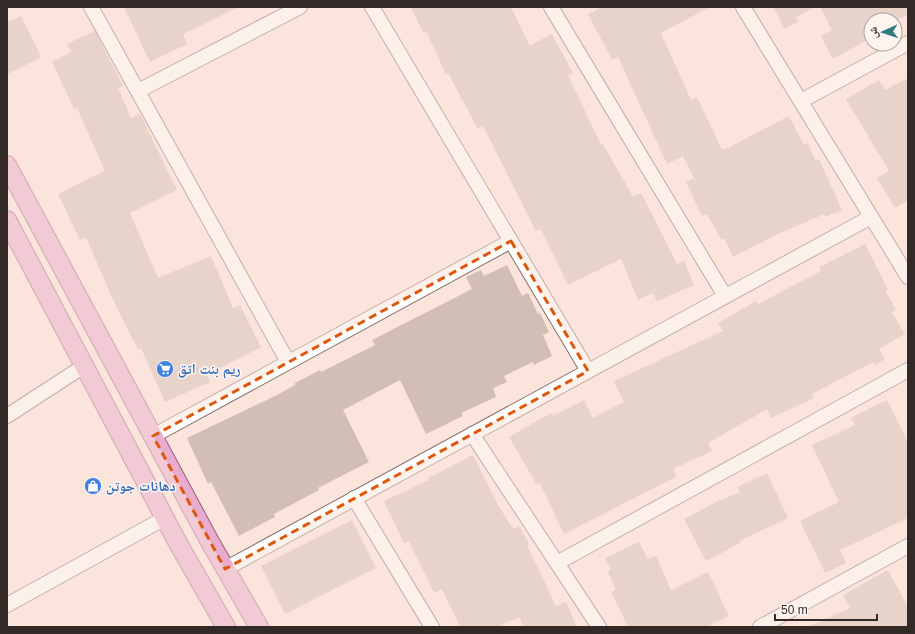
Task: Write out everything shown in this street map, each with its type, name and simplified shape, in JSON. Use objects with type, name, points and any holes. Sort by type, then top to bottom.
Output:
[{"type":"main road","points":[[7,165],[225,569],[259,627]]},
{"type":"main road","points":[[7,220],[165,518],[226,627]]},
{"type":"street","points":[[91,7],[288,362]]},
{"type":"street","points":[[138,91],[300,7]]},
{"type":"street","points":[[372,7],[588,371]]},
{"type":"street","points":[[551,7],[725,296]]},
{"type":"street","points":[[744,7],[908,278]]},
{"type":"street","points":[[801,102],[908,43]]},
{"type":"street","points":[[225,569],[871,217]]},
{"type":"street","points":[[153,436],[511,241]]},
{"type":"street","points":[[7,416],[84,366]]},
{"type":"street","points":[[557,563],[908,370]]},
{"type":"street","points":[[472,434],[599,627]]},
{"type":"street","points":[[354,498],[432,627]]},
{"type":"street","points":[[7,605],[165,518]]},
{"type":"street","points":[[763,626],[908,546]]},
{"type":"highlighted area","points":[[511,241],[588,371],[225,569],[153,436]]},
{"type":"building","points":[[124,7],[239,7],[183,34],[187,44],[150,62]]},
{"type":"building","points":[[411,7],[511,7],[530,46],[552,34],[573,73],[568,75],[601,145],[603,144],[633,197],[641,193],[677,264],[684,261],[694,285],[657,301],[653,293],[638,300],[621,259],[568,285],[541,229],[536,231],[483,126],[478,129],[448,73],[446,74],[426,31],[423,33]]},
{"type":"building","points":[[602,7],[710,7],[661,33],[691,100],[697,97],[722,150],[789,116],[804,145],[807,143],[816,161],[819,159],[842,210],[825,217],[824,214],[780,233],[733,257],[724,238],[721,240],[707,214],[702,216],[686,182],[694,178],[683,156],[667,164],[618,57],[612,60],[588,14]]},
{"type":"building","points":[[774,7],[815,7],[796,17],[798,22],[784,29]]},
{"type":"building","points":[[820,7],[908,7],[908,14],[903,17],[903,12],[863,12],[863,42],[833,59],[821,36],[832,30]]},
{"type":"building","points":[[21,16],[41,57],[7,74],[7,22]]},
{"type":"building","points":[[95,31],[123,86],[118,88],[131,118],[140,114],[177,190],[130,213],[158,278],[211,256],[233,308],[240,305],[261,347],[207,375],[210,382],[165,402],[141,348],[138,350],[110,293],[86,237],[80,240],[58,194],[105,171],[77,108],[74,109],[52,62],[71,52],[67,44]]},
{"type":"building","points":[[908,78],[908,200],[895,208],[877,178],[889,171],[846,99],[879,80],[885,90]]},
{"type":"building","points":[[865,244],[888,289],[885,290],[896,310],[892,312],[905,334],[879,349],[885,359],[875,365],[873,362],[812,394],[814,398],[771,418],[767,409],[708,443],[712,451],[673,469],[676,477],[564,534],[540,483],[537,485],[509,437],[551,413],[553,416],[584,400],[593,418],[624,402],[614,381],[723,331],[718,323],[756,301],[758,304],[821,271],[819,267]]},
{"type":"building","points":[[507,265],[522,296],[528,293],[538,314],[540,313],[549,332],[543,335],[552,356],[534,365],[533,362],[504,376],[507,382],[493,388],[496,397],[461,413],[463,416],[426,434],[400,380],[343,410],[369,462],[318,488],[319,490],[274,514],[275,517],[239,536],[211,482],[208,484],[187,438],[277,395],[295,385],[295,383],[320,370],[321,372],[375,345],[372,340],[472,289],[466,277],[481,270],[484,276]]},
{"type":"building","points":[[887,400],[908,443],[908,518],[840,550],[846,563],[825,573],[800,521],[839,502],[812,445],[855,425],[851,418]]},
{"type":"building","points":[[473,455],[498,505],[513,529],[519,526],[529,544],[527,545],[556,606],[566,602],[577,627],[524,627],[519,617],[497,627],[460,627],[442,589],[434,593],[409,541],[404,543],[384,501],[429,480],[428,478]]},
{"type":"building","points":[[767,473],[788,518],[739,541],[740,543],[706,561],[684,519],[718,501],[740,492],[737,487]]},
{"type":"building","points":[[352,520],[376,568],[285,614],[261,566]]},
{"type":"building","points":[[639,542],[648,559],[656,556],[671,590],[708,572],[729,616],[706,627],[628,627],[611,592],[616,590],[608,572],[611,570],[605,558]]},
{"type":"building","points":[[888,570],[908,607],[908,627],[808,627],[850,608],[843,595]]},
{"type":"place","name":"ريم بنت اتق","points":[[165,369]]},
{"type":"place","name":"دهانات جوتن","points":[[93,486]]}]
